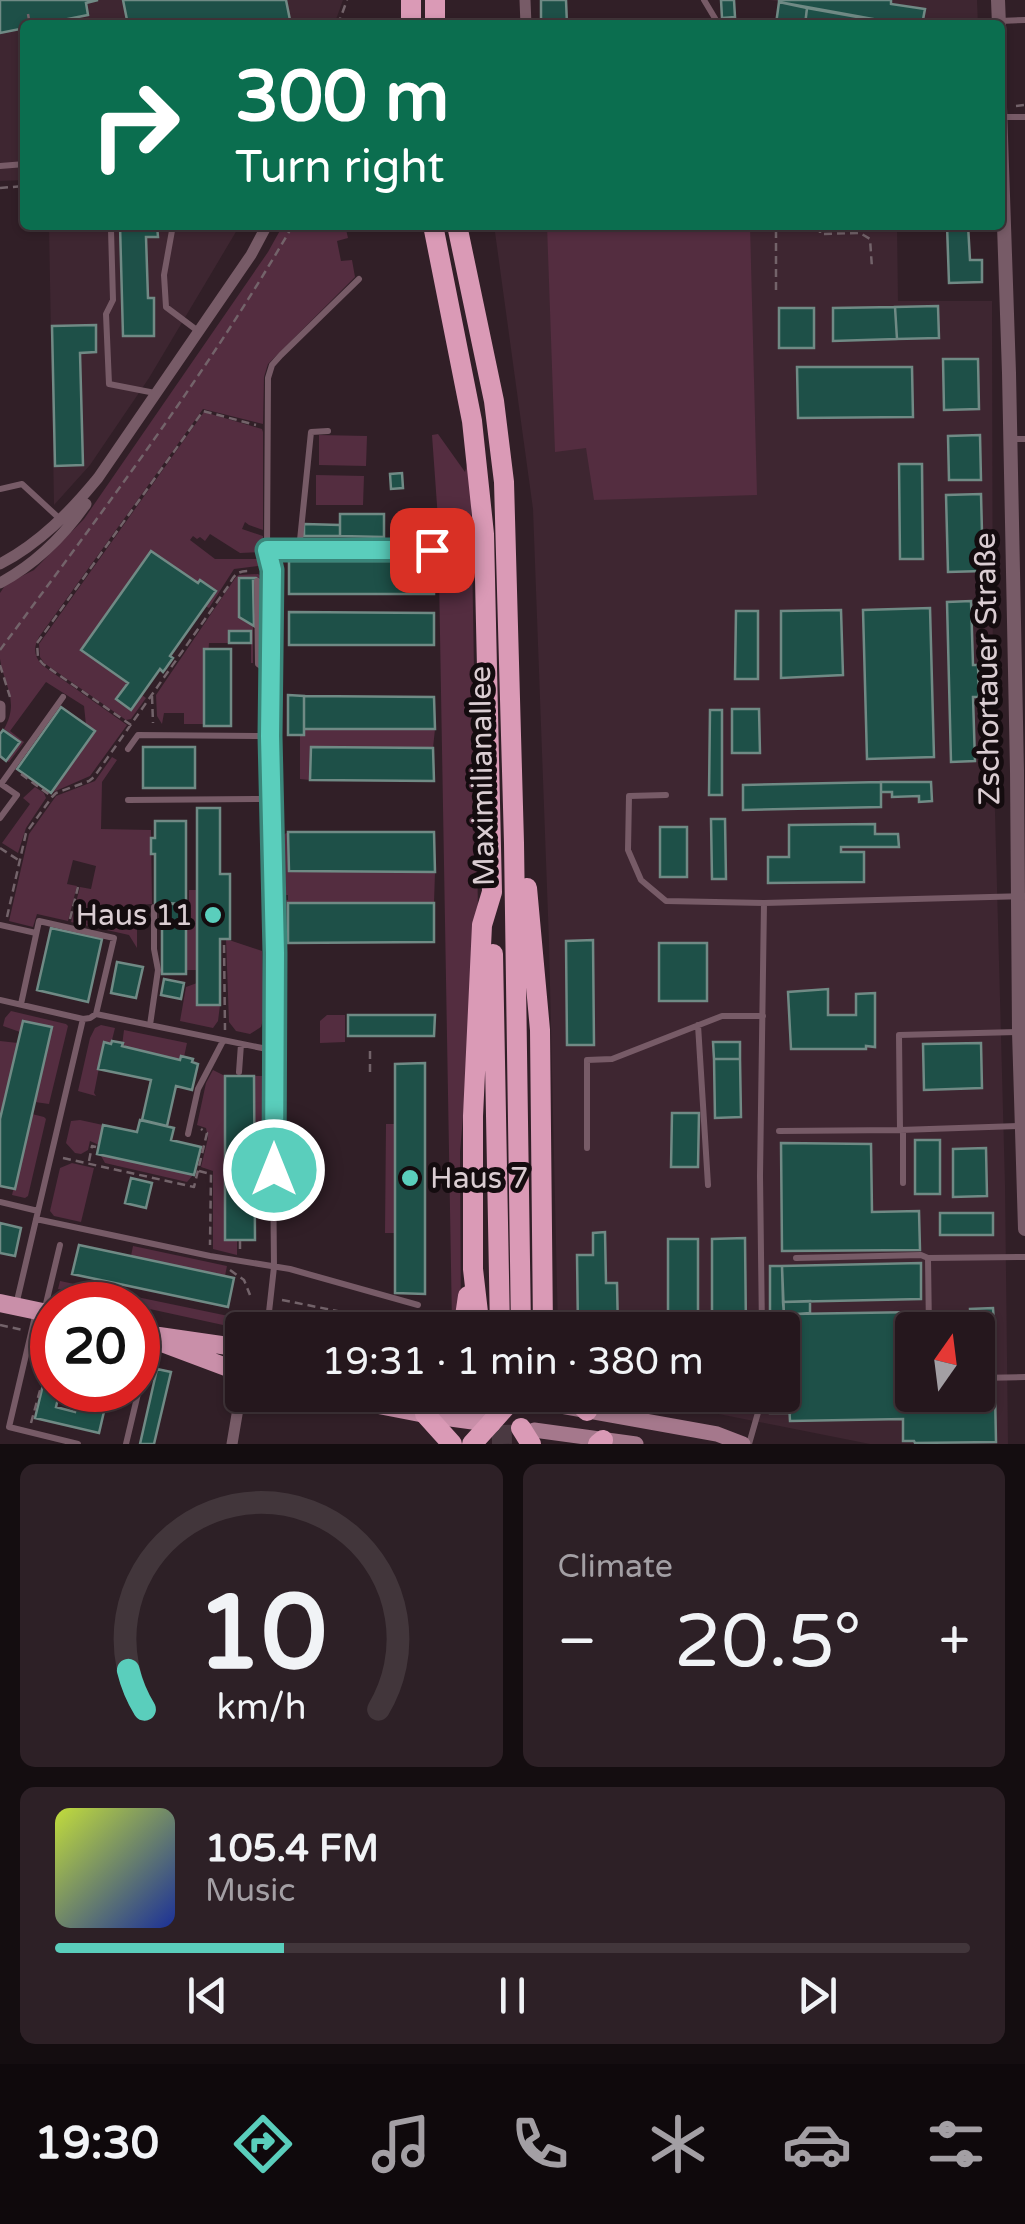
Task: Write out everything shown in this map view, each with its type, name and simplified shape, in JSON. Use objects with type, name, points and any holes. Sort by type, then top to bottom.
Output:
[{"type":"highway","points":[[434,230],[472,422],[484,534],[492,892],[482,925],[473,1116],[472,1269],[478,1312]]},
{"type":"highway","name":"Maximilianallee","points":[[458,230],[494,401],[504,482],[522,1312]]},
{"type":"highway","points":[[514,843],[526,872],[540,1030],[543,1312]]},
{"type":"highway","name":"Maximilianallee","points":[[492,892],[500,1312]]},
{"type":"highway","points":[[466,1312],[472,1269]]},
{"type":"highway","points":[[472,1444],[500,1412]]},
{"type":"highway","points":[[425,1414],[452,1444]]},
{"type":"main road","points":[[160,1337],[225,1345]]},
{"type":"main road","points":[[160,1343],[225,1367]]},
{"type":"main road","points":[[415,1412],[529,1434],[636,1444]]},
{"type":"main road","points":[[593,1412],[717,1434],[746,1444]]},
{"type":"street","name":"Zschortauer Straße","points":[[1005,212],[1017,439],[1019,1032],[1025,1229]]},
{"type":"street","points":[[0,564],[24,551],[73,510],[199,332],[265,230]]},
{"type":"street","points":[[0,583],[24,571],[69,528],[88,502],[98,478]]},
{"type":"street","points":[[0,706],[0,718]]},
{"type":"street","points":[[232,1444],[237,1412]]},
{"type":"lane","points":[[111,230],[113,300],[106,314],[109,384],[156,394]]},
{"type":"lane","points":[[172,230],[164,276],[166,307],[199,332]]},
{"type":"lane","points":[[268,1312],[274,1267],[275,953],[270,736],[272,570],[267,550],[268,378],[272,365],[359,279]]},
{"type":"lane","points":[[299,550],[311,432],[328,432]]},
{"type":"lane","points":[[0,489],[22,484],[61,520]]},
{"type":"lane","points":[[267,550],[432,550]]},
{"type":"lane","points":[[258,581],[258,664],[271,673]]},
{"type":"lane","points":[[0,818],[17,795],[0,783],[63,697]]},
{"type":"lane","points":[[128,749],[138,736],[270,736]]},
{"type":"lane","points":[[666,795],[629,796],[628,850],[642,880],[666,902],[1021,896]]},
{"type":"lane","points":[[128,800],[271,800]]},
{"type":"lane","points":[[762,1312],[764,903]]},
{"type":"lane","points":[[150,1025],[158,970],[154,907]]},
{"type":"lane","points":[[0,1000],[82,1019],[90,1018],[96,1014],[114,938],[39,921],[20,1004]]},
{"type":"lane","points":[[2,925],[36,933]]},
{"type":"lane","points":[[96,1014],[272,1050]]},
{"type":"lane","points":[[587,1148],[587,1060],[612,1058],[722,1016],[764,1016]]},
{"type":"lane","points":[[8,1304],[37,1215],[82,1019]]},
{"type":"lane","points":[[698,1025],[708,1186]]},
{"type":"lane","points":[[903,1183],[899,1035],[1019,1032]]},
{"type":"lane","points":[[188,1134],[198,1089],[224,1041]]},
{"type":"lane","points":[[240,1072],[241,1044]]},
{"type":"lane","points":[[779,1131],[1022,1126]]},
{"type":"lane","points":[[0,1202],[37,1215],[274,1267],[418,1305]]},
{"type":"lane","points":[[51,1282],[60,1245]]},
{"type":"lane","points":[[796,1258],[1025,1257]]},
{"type":"lane","points":[[928,1258],[929,1312]]},
{"type":"lane","points":[[30,1359],[9,1427],[78,1444]]},
{"type":"lane","points":[[995,1378],[1025,1378]]},
{"type":"lane","points":[[126,1444],[131,1412]]},
{"type":"lane","points":[[746,1444],[756,1412]]},
{"type":"path","points":[[28,14],[29,20]]},
{"type":"path","points":[[0,650],[217,347],[290,230]]},
{"type":"path","points":[[776,230],[776,290]]},
{"type":"path","points":[[820,230],[820,234],[860,233],[870,239],[872,268]]},
{"type":"path","points":[[131,725],[43,664],[38,658],[38,643],[203,410],[266,428]]},
{"type":"path","points":[[2,925],[26,833],[52,796],[94,778],[234,574],[272,570]]},
{"type":"path","points":[[152,694],[153,736]]},
{"type":"path","points":[[12,768],[52,796]]},
{"type":"path","points":[[0,848],[20,861]]},
{"type":"path","points":[[68,928],[78,887]]},
{"type":"path","points":[[224,946],[224,1041]]},
{"type":"path","points":[[370,1051],[370,1072]]},
{"type":"path","points":[[51,1155],[194,1186],[207,1133],[199,1128]]},
{"type":"path","points":[[89,1163],[92,1146],[96,1148]]},
{"type":"path","points":[[198,1170],[210,1174],[210,1256]]},
{"type":"path","points":[[229,1270],[242,1278],[250,1295]]},
{"type":"path","points":[[289,1300],[344,1312]]},
{"type":"path","points":[[363,1312],[384,1318],[380,1329],[360,1324],[362,1316],[363,1312]]},
{"type":"path","points":[[31,1425],[34,1412]]},
{"type":"shaded area","points":[[0,0],[343,0],[336,20],[20,20],[20,180],[0,181]]},
{"type":"shaded area","points":[[770,0],[977,0],[978,20],[879,20]]},
{"type":"shaded area","points":[[49,230],[237,230],[149,378],[90,465],[54,505]]},
{"type":"shaded area","points":[[280,230],[346,230],[348,238],[337,241],[341,261],[352,260],[355,277],[268,364],[263,424],[203,409],[39,637],[35,652],[42,665],[127,725],[90,776],[51,793],[95,731],[86,725],[84,706],[46,682],[10,731],[24,742],[6,761],[19,742],[4,729],[11,702],[0,659],[0,593],[6,584],[34,570],[84,519]]},
{"type":"shaded area","points":[[495,230],[897,230],[898,301],[992,301],[993,738],[1008,1444],[870,1444],[709,1412],[800,1412],[800,1312],[558,1312],[533,509]]},
{"type":"shaded area","points":[[547,230],[750,230],[757,495],[594,500],[586,448],[555,452]]},
{"type":"shaded area","points":[[204,412],[262,429],[263,530],[245,522],[242,529],[263,536],[263,552],[240,553],[210,534],[205,541],[193,536],[190,540],[215,559],[264,559],[264,563],[234,569],[209,608],[198,583],[151,551],[82,650],[128,683],[117,700],[131,710],[142,695],[146,698],[131,719],[126,720],[44,663],[39,644]]},
{"type":"shaded area","points":[[438,434],[465,472],[468,461],[471,490],[478,911],[460,1152],[461,1312],[452,1312],[438,519],[432,435]]},
{"type":"shaded area","points":[[319,435],[367,436],[366,466],[319,465]]},
{"type":"shaded area","points":[[316,475],[364,476],[363,505],[316,505]]},
{"type":"shaded area","points":[[258,574],[264,578],[253,582],[253,663],[251,632],[229,631],[229,643],[209,643],[204,724],[184,724],[184,713],[164,713],[162,724],[157,716],[156,695],[236,577]]},
{"type":"shaded area","points":[[304,729],[435,729],[433,748],[311,747],[310,780],[300,779],[300,735],[304,735]]},
{"type":"shaded area","points":[[112,757],[117,760],[102,782],[101,829],[151,830],[152,904],[137,905],[137,948],[129,935],[71,922],[80,887],[91,889],[96,866],[73,860],[67,884],[77,886],[68,921],[37,914],[33,927],[9,921],[29,834],[56,796],[95,781]]},
{"type":"shaded area","points":[[35,787],[46,798],[26,828],[18,853],[2,843],[30,804],[23,798]]},
{"type":"shaded area","points":[[288,832],[289,871],[435,872],[434,903],[289,903],[287,943],[282,938],[282,901],[288,900],[288,895],[283,895],[283,835]]},
{"type":"shaded area","points":[[189,890],[197,890],[197,970],[186,970]]},
{"type":"shaded area","points":[[226,939],[262,951],[264,1016],[261,1027],[250,1034],[236,1031],[229,1022]]},
{"type":"shaded area","points":[[197,983],[197,1005],[220,1005],[213,1028],[180,1021],[186,987]]},
{"type":"shaded area","points":[[11,1011],[68,1026],[49,1104],[35,1102],[52,1028],[23,1021],[20,1032],[3,1026]]},
{"type":"shaded area","points":[[327,1015],[345,1015],[345,1042],[320,1043],[320,1021]]},
{"type":"shaded area","points":[[101,1025],[115,1028],[111,1044],[104,1043],[96,1096],[78,1091],[90,1038]]},
{"type":"shaded area","points":[[124,1030],[187,1043],[184,1057],[180,1060],[122,1046]]},
{"type":"shaded area","points":[[0,1041],[18,1043],[0,1119]]},
{"type":"shaded area","points":[[213,1070],[225,1076],[225,1240],[237,1240],[237,1255],[213,1249],[213,1171],[201,1167],[208,1138],[206,1128],[197,1125],[206,1083]]},
{"type":"shaded area","points":[[254,1076],[263,1076],[264,1196],[255,1196]]},
{"type":"shaded area","points":[[32,1114],[46,1119],[25,1198],[12,1195]]},
{"type":"shaded area","points":[[71,1121],[103,1125],[99,1145],[90,1141],[88,1150],[81,1154],[66,1143]]},
{"type":"shaded area","points":[[386,1124],[395,1124],[395,1233],[385,1233]]},
{"type":"shaded area","points":[[100,1154],[193,1175],[187,1182],[105,1163]]},
{"type":"shaded area","points":[[72,1163],[94,1168],[81,1222],[54,1216],[50,1211],[60,1168]]},
{"type":"shaded area","points":[[133,1246],[227,1266],[225,1276],[131,1256]]},
{"type":"shaded area","points":[[160,1302],[225,1315],[225,1325],[160,1311]]},
{"type":"building","points":[[0,0],[98,0],[86,3],[88,15],[63,20],[20,20],[20,29],[0,33]]},
{"type":"building","points":[[123,0],[286,0],[290,20],[127,20]]},
{"type":"building","points":[[541,0],[566,0],[567,20],[541,20]]},
{"type":"building","points":[[721,0],[734,0],[735,17],[722,18]]},
{"type":"building","points":[[891,0],[891,4],[925,9],[923,20],[878,20],[779,2]]},
{"type":"building","points":[[779,2],[807,8],[806,20],[777,20]]},
{"type":"building","points":[[807,8],[863,18],[863,20],[806,20]]},
{"type":"building","points":[[120,230],[157,230],[158,237],[146,237],[148,298],[154,298],[154,336],[123,336]]},
{"type":"building","points":[[947,230],[968,230],[970,260],[982,260],[982,282],[949,283]]},
{"type":"building","points":[[938,306],[939,338],[897,339],[895,307]]},
{"type":"building","points":[[895,307],[897,339],[833,341],[833,308]]},
{"type":"building","points":[[779,308],[814,308],[814,348],[779,348]]},
{"type":"building","points":[[96,325],[96,352],[80,353],[83,465],[55,466],[52,326]]},
{"type":"building","points":[[943,359],[978,359],[979,409],[944,410]]},
{"type":"building","points":[[797,367],[912,367],[913,417],[798,418]]},
{"type":"building","points":[[980,435],[981,480],[949,480],[948,436]]},
{"type":"building","points":[[899,464],[922,464],[923,559],[900,559]]},
{"type":"building","points":[[402,473],[403,488],[391,489],[390,474]]},
{"type":"building","points":[[981,494],[983,571],[948,572],[946,495]]},
{"type":"building","points":[[340,514],[384,514],[384,537],[340,536]]},
{"type":"building","points":[[304,524],[340,525],[340,536],[304,536]]},
{"type":"building","points":[[151,551],[216,591],[170,656],[173,658],[166,668],[163,672],[160,669],[131,710],[116,699],[128,683],[81,650]]},
{"type":"building","points":[[289,561],[434,561],[434,594],[289,594]]},
{"type":"building","points":[[239,578],[260,581],[253,581],[254,626],[239,617]]},
{"type":"building","points":[[971,601],[973,665],[978,665],[979,697],[973,697],[975,761],[951,762],[947,602]]},
{"type":"building","points":[[930,608],[934,757],[867,759],[863,610]]},
{"type":"building","points":[[841,610],[843,675],[781,678],[781,611]]},
{"type":"building","points":[[736,611],[758,611],[758,679],[735,679]]},
{"type":"building","points":[[289,612],[434,613],[434,645],[289,645]]},
{"type":"building","points":[[229,631],[251,631],[251,643],[229,643]]},
{"type":"building","points":[[204,649],[231,649],[231,726],[204,726]]},
{"type":"building","points":[[288,695],[304,696],[304,735],[288,735]]},
{"type":"building","points":[[304,696],[434,697],[435,729],[304,729]]},
{"type":"building","points":[[61,707],[95,731],[51,793],[17,769]]},
{"type":"building","points":[[732,709],[759,709],[760,753],[732,753]]},
{"type":"building","points":[[710,710],[722,710],[722,795],[709,795]]},
{"type":"building","points":[[3,730],[20,742],[6,761],[0,756]]},
{"type":"building","points":[[143,747],[195,747],[195,788],[143,788]]},
{"type":"building","points":[[311,747],[433,748],[434,781],[310,780]]},
{"type":"building","points":[[881,782],[881,807],[743,810],[743,785]]},
{"type":"building","points":[[881,782],[931,782],[932,801],[919,802],[919,796],[892,797],[892,792],[881,792]]},
{"type":"building","name":"Haus 11","points":[[197,808],[220,808],[220,874],[230,874],[230,939],[220,939],[220,1005],[197,1005]]},
{"type":"building","points":[[711,819],[725,819],[726,879],[712,879]]},
{"type":"building","points":[[155,821],[186,821],[186,904],[155,904],[155,854],[151,854],[151,838],[155,838]]},
{"type":"building","points":[[875,824],[875,834],[898,834],[899,847],[841,847],[841,852],[864,852],[864,882],[768,883],[768,857],[789,857],[789,825]]},
{"type":"building","points":[[660,827],[687,827],[687,877],[660,877]]},
{"type":"building","points":[[288,832],[434,832],[435,872],[289,871]]},
{"type":"building","points":[[162,903],[186,904],[186,974],[162,974]]},
{"type":"building","points":[[288,903],[434,903],[434,942],[288,943]]},
{"type":"building","points":[[51,928],[102,939],[88,1002],[37,990]]},
{"type":"building","points":[[593,940],[594,1045],[567,1045],[566,941]]},
{"type":"building","points":[[659,943],[707,943],[707,1001],[659,1001]]},
{"type":"building","points":[[117,962],[143,967],[136,998],[111,993]]},
{"type":"building","points":[[164,979],[184,983],[181,999],[161,995]]},
{"type":"building","points":[[828,989],[828,1015],[856,1015],[856,994],[875,993],[875,1047],[791,1049],[788,992]]},
{"type":"building","points":[[348,1015],[435,1015],[434,1036],[348,1036]]},
{"type":"building","points":[[23,1021],[52,1027],[15,1189],[0,1186],[0,1119]]},
{"type":"building","points":[[104,1042],[180,1060],[181,1056],[193,1059],[198,1064],[192,1090],[176,1086],[167,1126],[142,1120],[151,1080],[98,1069]]},
{"type":"building","points":[[713,1042],[740,1042],[740,1059],[714,1059]]},
{"type":"building","points":[[981,1043],[982,1088],[924,1090],[923,1044]]},
{"type":"building","points":[[714,1059],[740,1059],[741,1117],[715,1118]]},
{"type":"building","name":"Haus 7","points":[[425,1063],[425,1294],[395,1293],[395,1064]]},
{"type":"building","points":[[225,1076],[254,1076],[255,1240],[225,1240]]},
{"type":"building","points":[[672,1113],[699,1113],[698,1167],[671,1167]]},
{"type":"building","points":[[140,1120],[174,1128],[171,1140],[201,1147],[194,1175],[97,1154],[103,1125],[137,1132]]},
{"type":"building","points":[[915,1140],[940,1140],[940,1194],[915,1194]]},
{"type":"building","points":[[781,1143],[871,1144],[872,1212],[919,1211],[920,1250],[782,1251]]},
{"type":"building","points":[[986,1148],[987,1196],[953,1197],[953,1149]]},
{"type":"building","points":[[131,1178],[152,1183],[146,1208],[125,1203]]},
{"type":"building","points":[[940,1213],[993,1213],[993,1235],[940,1235]]},
{"type":"building","points":[[0,1223],[21,1228],[15,1256],[0,1253]]},
{"type":"building","points":[[605,1232],[606,1283],[617,1283],[618,1312],[578,1312],[577,1255],[593,1255],[593,1233]]},
{"type":"building","points":[[745,1238],[746,1312],[712,1312],[712,1239]]},
{"type":"building","points":[[668,1239],[698,1239],[698,1312],[668,1312]]},
{"type":"building","points":[[79,1245],[234,1278],[228,1307],[160,1293],[160,1282],[110,1282],[72,1274]]},
{"type":"building","points":[[921,1263],[921,1299],[783,1302],[782,1266]]},
{"type":"building","points":[[770,1266],[782,1266],[784,1312],[770,1312]]},
{"type":"building","points":[[810,1301],[810,1313],[784,1312],[783,1302]]},
{"type":"building","points":[[993,1308],[993,1312],[970,1312]]},
{"type":"building","points":[[895,1312],[895,1412],[995,1412],[995,1390],[996,1442],[903,1441],[903,1419],[790,1421],[790,1412],[800,1412],[800,1314]]},
{"type":"building","points":[[160,1370],[171,1372],[154,1444],[140,1444],[147,1412],[160,1412]]},
{"type":"building","points":[[36,1412],[104,1412],[99,1433],[35,1418]]},
{"type":"tunnel","points":[[501,1412],[502,1444]]},
{"type":"place","name":"Haus 11","points":[[213,915]]},
{"type":"place","name":"Haus 7","points":[[410,1178]]},
{"type":"route","points":[[274,1170],[272,570],[267,550],[432,550]]}]
